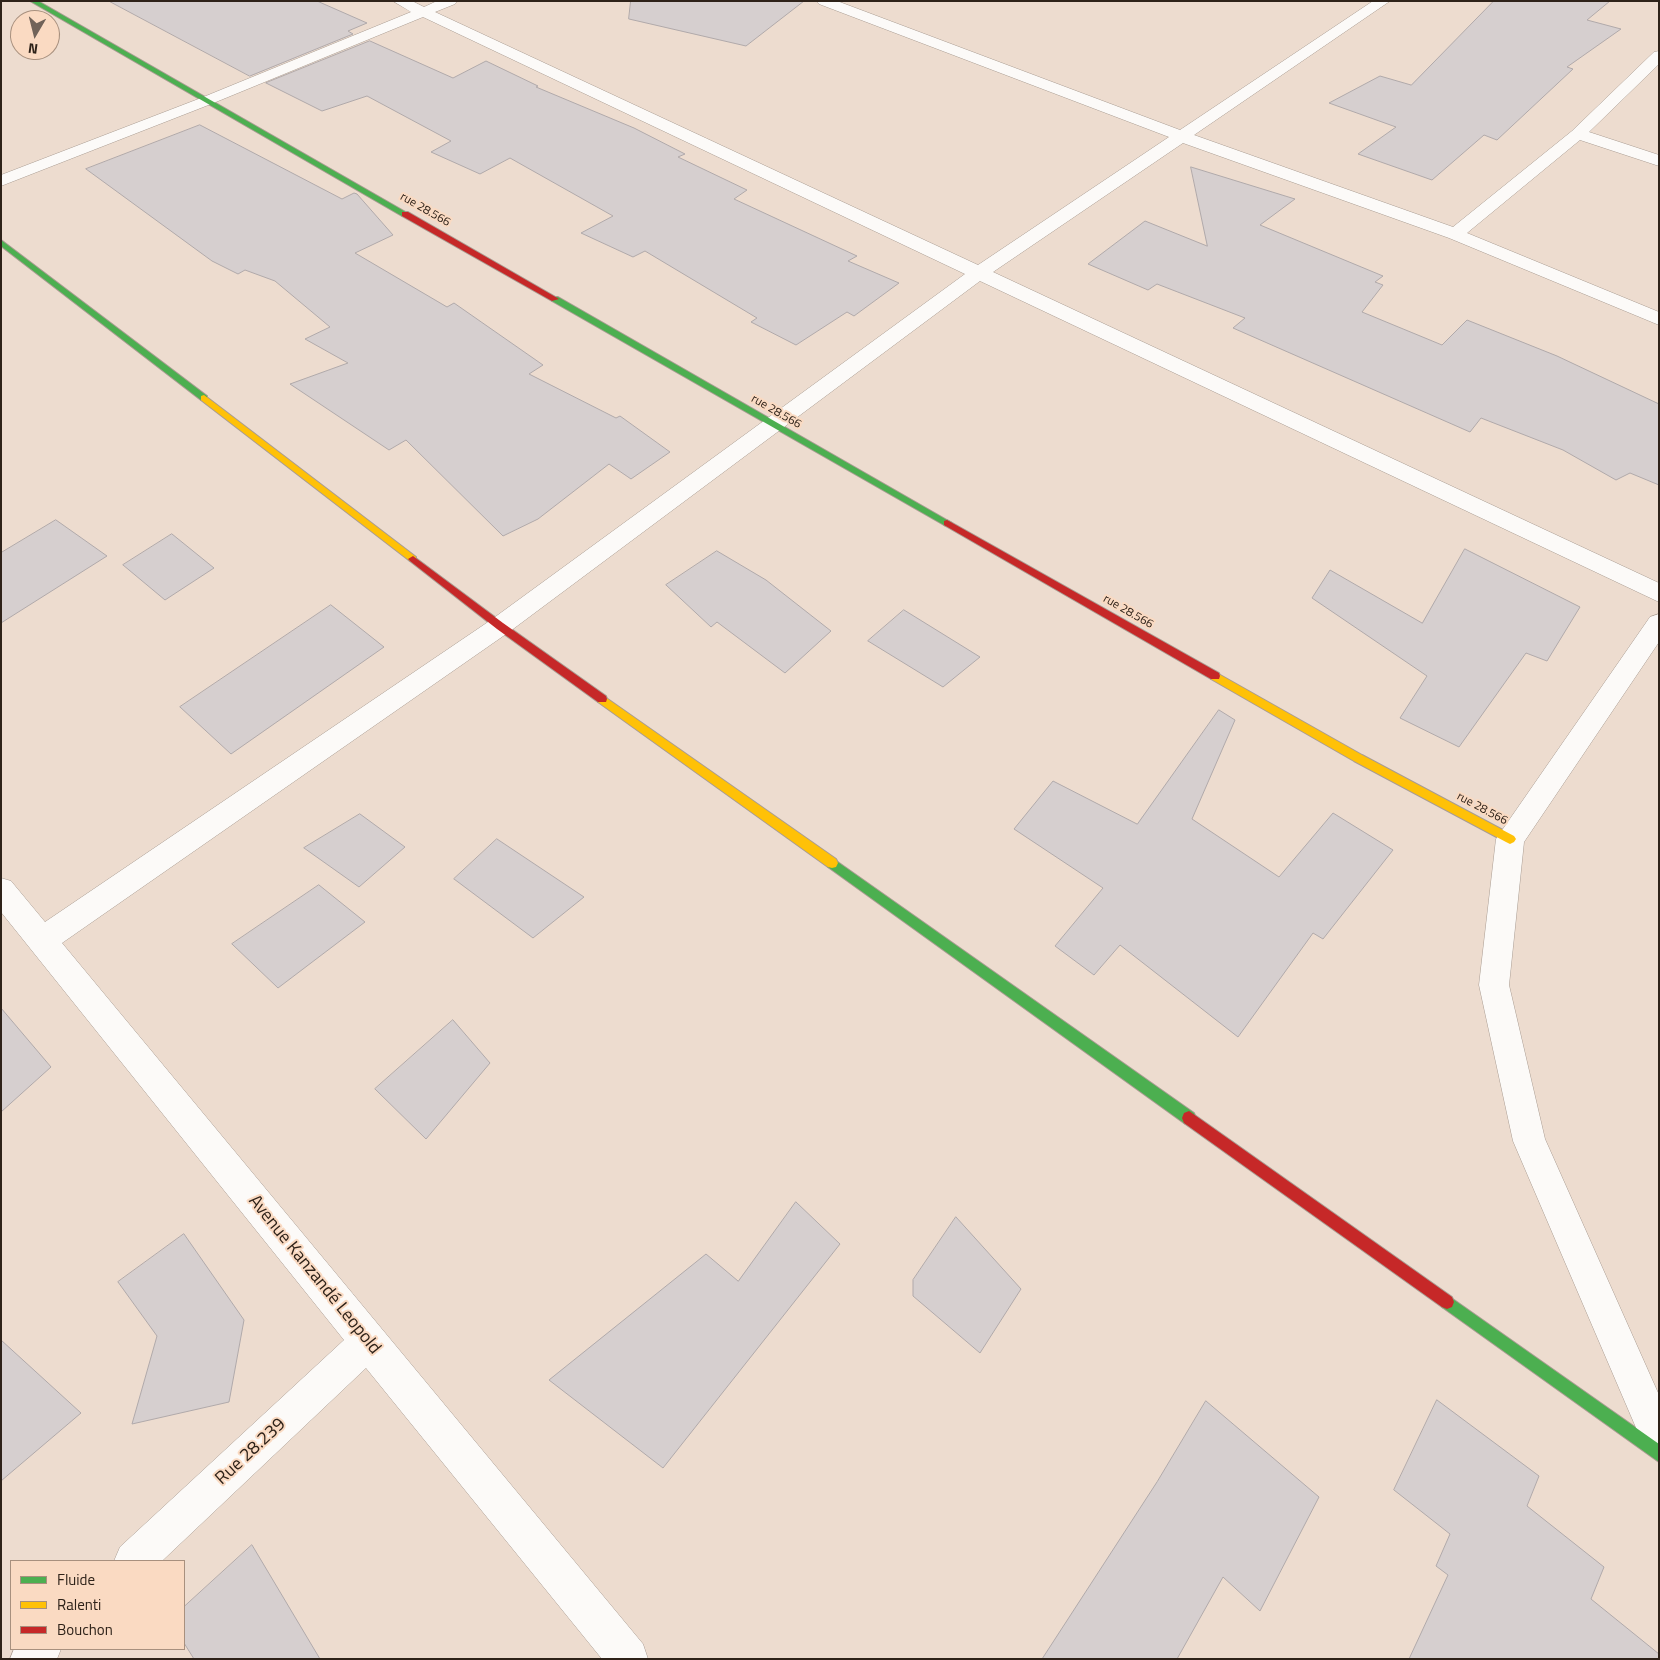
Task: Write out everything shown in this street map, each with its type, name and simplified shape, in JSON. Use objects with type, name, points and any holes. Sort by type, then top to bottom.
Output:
[{"type":"street","name":"rue 28.566","points":[[33,1],[773,426],[1358,758],[1510,839]]},
{"type":"street","points":[[400,1],[1659,593]]},
{"type":"street","points":[[1,181],[206,101],[450,1]]},
{"type":"street","points":[[824,1],[1183,136],[1454,234],[1659,320]]},
{"type":"street","points":[[42,940],[500,626],[979,273],[1383,1]]},
{"type":"street","points":[[1454,234],[1578,134],[1659,55]]},
{"type":"street","points":[[1578,134],[1659,161]]},
{"type":"street","points":[[1,242],[500,626],[1659,1454]]},
{"type":"street","points":[[1659,623],[1510,839],[1494,985],[1529,1141],[1659,1438]]},
{"type":"street","name":"Avenue Kanzandé Leopold","points":[[1,890],[628,1659]]},
{"type":"street","name":"Rue 28.239","points":[[135,1560],[368,1342]]},
{"type":"street","points":[[30,1659],[40,1650]]},
{"type":"building","points":[[109,1],[317,1],[367,23],[348,31],[353,34],[250,76]]},
{"type":"building","points":[[631,1],[804,1],[746,46],[629,19]]},
{"type":"building","points":[[1494,1],[1610,1],[1587,20],[1621,29],[1567,67],[1573,69],[1497,140],[1484,135],[1432,180],[1358,154],[1396,127],[1329,103],[1380,76],[1411,85]]},
{"type":"building","points":[[370,41],[453,78],[486,61],[538,86],[536,87],[634,128],[685,154],[678,157],[747,190],[734,199],[857,256],[848,261],[899,283],[854,316],[847,312],[796,345],[751,322],[757,318],[645,251],[633,257],[581,233],[613,216],[510,158],[480,174],[431,152],[451,141],[367,96],[322,111],[266,83]]},
{"type":"building","points":[[200,125],[342,199],[354,193],[357,194],[393,235],[355,253],[447,307],[454,303],[543,365],[529,374],[616,418],[620,416],[670,452],[631,479],[609,464],[538,519],[503,536],[406,440],[389,450],[290,384],[348,363],[305,339],[330,327],[275,281],[245,270],[238,274],[212,261],[86,169]]},
{"type":"building","points":[[1191,167],[1295,199],[1260,225],[1383,276],[1375,282],[1383,285],[1362,312],[1442,345],[1467,320],[1557,356],[1659,404],[1659,485],[1630,473],[1616,480],[1563,450],[1481,418],[1470,432],[1233,328],[1245,318],[1157,284],[1148,290],[1088,264],[1145,221],[1207,246]]},
{"type":"building","points":[[56,520],[107,556],[1,623],[1,553]]},
{"type":"building","points":[[172,534],[214,568],[165,600],[123,565]]},
{"type":"building","points":[[1465,549],[1580,607],[1547,661],[1526,653],[1459,747],[1400,718],[1427,676],[1312,598],[1330,570],[1422,623]]},
{"type":"building","points":[[717,551],[766,580],[831,631],[785,673],[717,622],[711,627],[666,585]]},
{"type":"building","points":[[331,605],[384,647],[231,754],[180,707]]},
{"type":"building","points":[[904,610],[980,657],[943,687],[868,641]]},
{"type":"building","points":[[1219,710],[1235,720],[1192,819],[1279,877],[1333,813],[1393,850],[1323,939],[1313,933],[1238,1037],[1120,945],[1094,975],[1055,946],[1103,888],[1014,829],[1053,781],[1137,824]]},
{"type":"building","points":[[360,814],[405,847],[359,887],[304,848]]},
{"type":"building","points":[[497,839],[584,897],[533,938],[454,879]]},
{"type":"building","points":[[319,885],[365,922],[278,988],[232,944]]},
{"type":"building","points":[[1,1008],[51,1067],[1,1112]]},
{"type":"building","points":[[453,1020],[490,1063],[426,1139],[375,1089]]},
{"type":"building","points":[[796,1202],[840,1244],[663,1468],[549,1380],[706,1254],[738,1281]]},
{"type":"building","points":[[956,1217],[1021,1289],[980,1353],[913,1296],[913,1280]]},
{"type":"building","points":[[184,1234],[244,1320],[229,1402],[132,1424],[157,1336],[118,1282]]},
{"type":"building","points":[[1,1340],[81,1413],[1,1481]]},
{"type":"building","points":[[1437,1400],[1539,1476],[1527,1506],[1604,1567],[1591,1599],[1659,1654],[1659,1659],[1409,1659],[1448,1575],[1436,1566],[1450,1534],[1394,1490]]},
{"type":"building","points":[[1206,1401],[1319,1497],[1260,1611],[1223,1577],[1177,1659],[1042,1659],[1157,1482]]},
{"type":"building","points":[[252,1545],[320,1659],[194,1659],[185,1645],[185,1606]]},
{"type":"traffic: fast","points":[[33,1],[405,214]]},
{"type":"traffic: fast","points":[[1,242],[204,398]]},
{"type":"traffic: fast","points":[[555,299],[947,523]]},
{"type":"traffic: fast","points":[[832,863],[1189,1118]]},
{"type":"traffic: fast","points":[[1447,1302],[1659,1454]]},
{"type":"traffic: slow","points":[[204,398],[413,559]]},
{"type":"traffic: slow","points":[[1215,676],[1358,758],[1510,839]]},
{"type":"traffic: slow","points":[[602,699],[832,863]]},
{"type":"traffic: jam","points":[[405,214],[555,299]]},
{"type":"traffic: jam","points":[[947,523],[1215,676]]},
{"type":"traffic: jam","points":[[413,559],[500,626],[602,699]]},
{"type":"traffic: jam","points":[[1189,1118],[1447,1302]]}]
